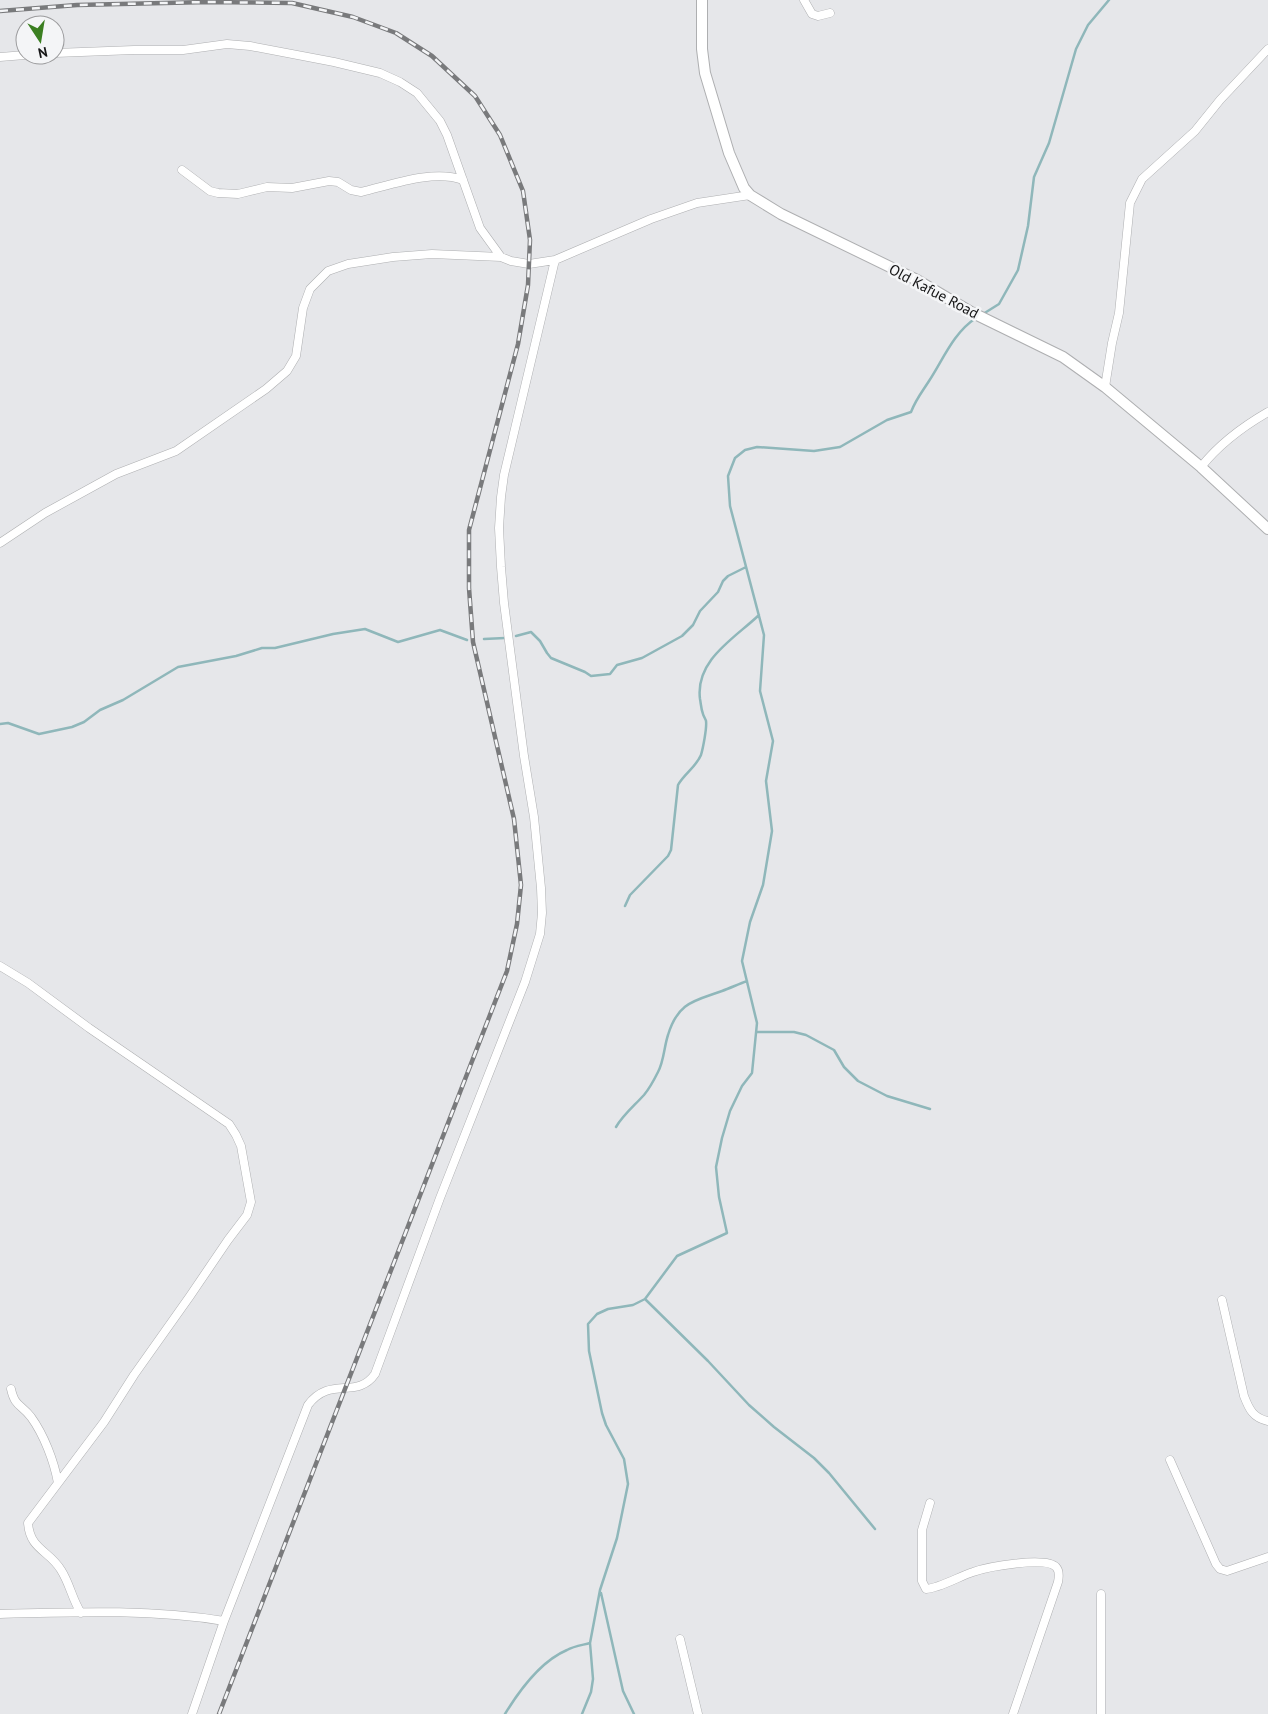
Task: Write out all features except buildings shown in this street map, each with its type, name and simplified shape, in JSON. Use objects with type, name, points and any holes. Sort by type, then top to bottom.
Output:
[{"type":"street","name":"Old Kafue Road","points":[[702,0],[702,49],[705,73],[729,153],[744,188],[750,195],[781,214],[917,280],[971,312],[1063,357],[1105,388],[1201,467],[1268,529]]},
{"type":"street","points":[[804,0],[812,14],[824,16],[830,13]]},
{"type":"street","points":[[65,53],[183,50],[227,44],[250,46],[380,73],[400,82],[417,93],[440,120],[480,228],[501,257]]},
{"type":"street","points":[[1105,388],[1119,313],[1130,203],[1134,194],[1142,179],[1195,131],[1220,100],[1268,49]]},
{"type":"street","points":[[0,57],[15,56]]},
{"type":"street","points":[[182,170],[210,191],[228,194],[238,194],[267,187],[292,188],[329,181],[338,182],[351,190],[361,192],[426,178],[452,176],[463,180]]},
{"type":"street","points":[[0,543],[45,513],[116,474],[176,451],[266,389],[286,371],[296,356],[306,299],[310,289],[328,271],[348,264],[422,254],[501,257],[529,264],[555,260],[614,234],[697,203],[750,195]]},
{"type":"street","points":[[192,1714],[224,1621],[308,1405],[314,1396],[324,1390],[362,1386],[370,1382],[375,1374],[440,1198],[525,982],[540,934],[542,888],[534,817],[505,612],[499,528],[504,475],[555,260]]},
{"type":"street","points":[[1201,467],[1214,451],[1244,425],[1268,412]]},
{"type":"street","points":[[0,966],[28,983],[229,1124],[241,1146],[251,1202],[247,1215],[134,1375],[104,1422],[28,1523],[28,1532],[34,1544],[55,1561],[62,1570],[75,1604],[81,1613]]},
{"type":"street","points":[[1222,1300],[1244,1396],[1250,1411],[1261,1420],[1268,1421]]},
{"type":"street","points":[[11,1389],[15,1403],[31,1417],[39,1432],[56,1471],[58,1483]]},
{"type":"street","points":[[1170,1460],[1193,1515],[1220,1569],[1227,1571],[1268,1557]]},
{"type":"street","points":[[930,1503],[922,1530],[922,1581],[926,1589],[989,1567],[1026,1563],[1051,1564],[1057,1567],[1059,1573],[1058,1582],[1013,1714]]},
{"type":"street","points":[[1101,1594],[1101,1714]]},
{"type":"street","points":[[0,1614],[145,1612],[195,1616],[224,1621]]},
{"type":"street","points":[[680,1639],[698,1714]]},
{"type":"waterway","points":[[983,314],[999,304],[1018,270],[1028,226],[1034,177],[1049,143],[1076,49],[1088,25],[1109,0]]},
{"type":"waterway","points":[[582,1714],[591,1692],[593,1679],[590,1643],[600,1590],[617,1538],[628,1484],[624,1459],[606,1425],[602,1413],[589,1351],[588,1324],[597,1314],[608,1309],[633,1305],[645,1299],[677,1256],[727,1233],[719,1197],[716,1167],[730,1111],[742,1086],[752,1073],[757,1023],[742,961],[750,922],[763,885],[772,831],[766,781],[773,741],[760,691],[764,635],[730,506],[728,476],[735,458],[745,450],[757,447],[814,451],[840,447],[887,420],[911,412],[949,347],[961,331],[976,318]]},
{"type":"waterway","points":[[516,636],[531,632],[540,641],[551,658],[591,676],[610,674],[617,665],[642,658],[682,636],[693,625],[700,611],[718,592],[723,581],[728,576],[746,567]]},
{"type":"waterway","points":[[625,906],[630,895],[668,856],[671,850],[678,785],[699,759],[704,743],[706,721],[700,699],[700,685],[704,673],[710,661],[728,641],[759,615]]},
{"type":"waterway","points":[[0,724],[8,723],[39,734],[72,727],[84,722],[100,710],[123,700],[178,667],[236,656],[262,648],[275,648],[333,634],[365,629],[398,642],[440,630],[467,640]]},
{"type":"waterway","points":[[484,639],[505,638]]},
{"type":"waterway","points":[[616,1127],[644,1095],[653,1081],[662,1063],[672,1024],[682,1009],[688,1004],[747,981]]},
{"type":"waterway","points":[[757,1032],[794,1032],[806,1035],[834,1050],[844,1067],[858,1081],[887,1096],[930,1109]]},
{"type":"waterway","points":[[645,1299],[708,1361],[749,1405],[814,1458],[829,1473],[875,1529]]},
{"type":"waterway","points":[[601,1593],[623,1691],[634,1714]]},
{"type":"waterway","points":[[505,1714],[524,1687],[548,1661],[570,1649],[590,1643]]},
{"type":"railway","points":[[0,11],[77,5],[208,2],[292,3],[353,17],[396,33],[432,56],[475,96],[500,135],[523,191],[530,240],[528,285],[518,344],[469,530],[469,588],[473,642],[514,819],[521,885],[517,924],[507,971],[219,1714]]}]
